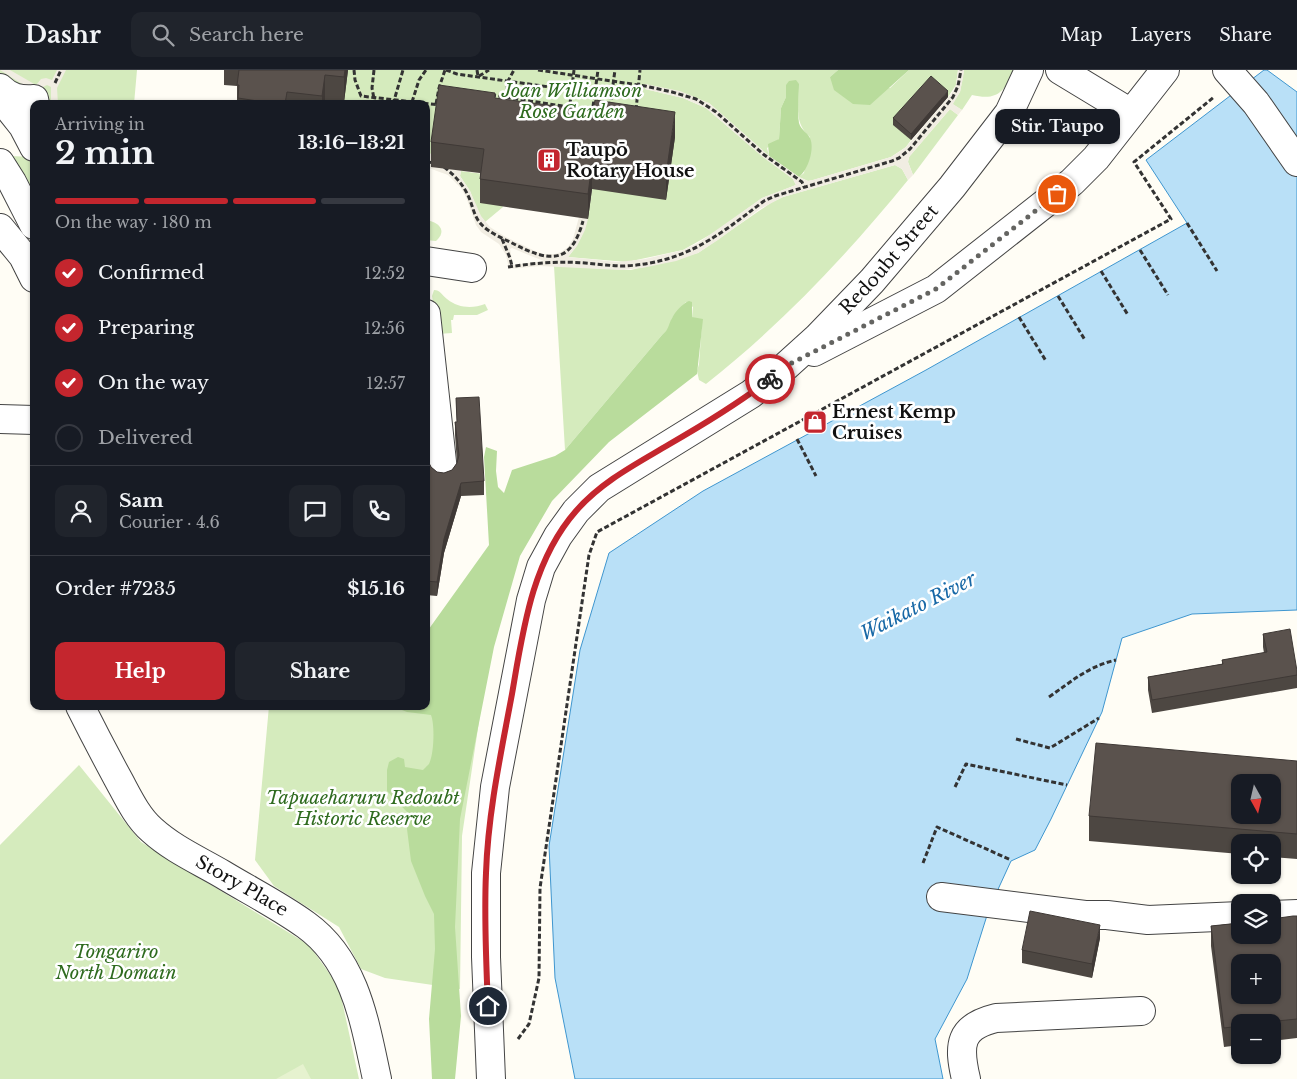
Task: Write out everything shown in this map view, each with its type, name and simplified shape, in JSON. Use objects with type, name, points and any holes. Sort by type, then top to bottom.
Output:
[{"type":"street","name":"Redoubt Street","points":[[490,1079],[486,957],[486,873],[495,787],[517,664],[530,600],[541,567],[558,536],[576,511],[600,488],[737,403],[786,366],[817,338],[872,281],[952,186],[1009,113],[1029,70]]},
{"type":"street","points":[[1060,70],[1132,113]]},
{"type":"street","points":[[786,366],[936,289],[1072,182],[1096,158],[1165,70]]},
{"type":"street","points":[[1232,75],[1256,103],[1297,162]]},
{"type":"street","points":[[0,88],[8,96],[20,99],[40,99]]},
{"type":"street","points":[[0,97],[23,126],[30,139]]},
{"type":"street","points":[[30,107],[21,114],[30,129]]},
{"type":"street","points":[[0,163],[30,218]]},
{"type":"street","points":[[0,228],[30,262]]},
{"type":"street","points":[[430,262],[472,268]]},
{"type":"street","points":[[430,351],[443,471]]},
{"type":"street","points":[[0,419],[30,420]]},
{"type":"street","name":"Story Place","points":[[82,710],[133,807],[151,829],[184,853],[219,872],[307,926],[324,941],[338,958],[350,979],[359,1001],[377,1079]]},
{"type":"street","points":[[941,896],[1085,915],[1107,915],[1148,920],[1231,916]]},
{"type":"street","points":[[1281,915],[1297,914]]},
{"type":"street","points":[[966,1079],[961,1060],[962,1045],[968,1031],[981,1022],[996,1018],[1141,1011]]},
{"type":"path","points":[[40,99],[58,78],[61,70]]},
{"type":"path","points":[[354,70],[355,80],[361,96],[385,100]]},
{"type":"path","points":[[374,70],[372,88],[374,100]]},
{"type":"path","points":[[394,100],[403,70]]},
{"type":"path","points":[[413,100],[419,80],[426,70]]},
{"type":"path","points":[[436,104],[439,88],[446,70],[457,74],[572,90]]},
{"type":"path","points":[[477,70],[478,76]]},
{"type":"path","points":[[478,76],[489,70]]},
{"type":"path","points":[[504,106],[508,81],[514,70]]},
{"type":"path","points":[[538,70],[597,78],[684,95],[705,104],[763,154],[802,182],[804,187]]},
{"type":"path","points":[[569,115],[574,70]]},
{"type":"path","points":[[592,118],[598,70]]},
{"type":"path","points":[[609,111],[614,70]]},
{"type":"path","points":[[634,116],[640,70]]},
{"type":"path","points":[[500,236],[505,245],[510,266],[555,262],[621,266],[679,255],[704,244],[764,201],[892,161],[905,155],[953,97],[960,79],[961,70]]},
{"type":"path","points":[[517,1039],[529,1024],[539,978],[540,888],[589,555],[597,532],[1171,219],[1134,162],[1232,75]]},
{"type":"path","points":[[439,88],[448,89]]},
{"type":"path","points":[[487,94],[569,107]]},
{"type":"path","points":[[430,104],[445,106]]},
{"type":"path","points":[[430,163],[449,165]]},
{"type":"path","points":[[440,164],[462,184],[482,225],[537,255],[554,256],[563,253],[577,239],[583,221]]},
{"type":"path","points":[[1187,223],[1218,271]]},
{"type":"path","points":[[1140,250],[1168,295]]},
{"type":"path","points":[[554,256],[555,262]]},
{"type":"path","points":[[1101,271],[1128,315]]},
{"type":"path","points":[[1058,296],[1084,340]]},
{"type":"path","points":[[1018,316],[1046,361]]},
{"type":"path","points":[[797,439],[816,476]]},
{"type":"path","points":[[1049,697],[1086,671],[1100,664],[1116,660]]},
{"type":"path","points":[[1016,739],[1050,748],[1099,718]]},
{"type":"path","points":[[955,787],[966,764],[1067,785]]},
{"type":"path","points":[[923,863],[937,827],[1011,860]]},
{"type":"green space","points":[[0,70],[137,70],[134,100],[30,100],[30,144],[0,118]]},
{"type":"green space","name":"Joan Williamson Rose Garden","points":[[348,70],[838,70],[830,77],[890,88],[909,70],[958,70],[956,85],[948,97],[931,83],[911,140],[906,147],[891,157],[808,181],[799,177],[804,173],[810,137],[799,119],[799,84],[786,85],[786,97],[781,108],[779,139],[767,148],[769,156],[709,103],[645,84],[645,89],[683,98],[706,108],[763,157],[793,179],[796,185],[762,198],[715,232],[683,250],[627,262],[568,257],[583,233],[588,217],[592,189],[430,154],[430,100],[325,100]]},
{"type":"green space","points":[[838,70],[909,70],[870,105],[853,104],[834,90],[830,77]]},
{"type":"green space","points":[[964,70],[1013,70],[1007,84],[999,93],[988,97],[972,95],[962,110],[952,104],[960,92]]},
{"type":"green space","points":[[796,80],[799,84],[799,123],[810,138],[812,148],[808,164],[799,177],[769,156],[768,144],[779,139],[781,108],[786,97],[786,85],[789,81]]},
{"type":"green space","points":[[950,109],[958,115],[913,175],[908,162],[909,157]]},
{"type":"green space","points":[[10,156],[30,157],[30,206]]},
{"type":"green space","points":[[895,165],[902,169],[908,180],[813,288],[734,361],[706,384],[699,380],[697,371],[702,323],[692,317],[693,307],[686,302],[672,318],[668,331],[662,335],[565,450],[554,266],[631,270],[698,253],[772,202],[783,197]]},
{"type":"green space","points":[[461,171],[484,174],[503,207],[485,222],[479,214],[470,191],[460,176]]},
{"type":"green space","points":[[430,222],[438,225],[441,230],[440,237],[436,241],[430,240]]},
{"type":"green space","points":[[434,290],[460,306],[475,307],[485,304],[488,310],[477,315],[454,315],[453,320],[451,320],[452,333],[438,334],[432,296]]},
{"type":"green space","points":[[689,301],[692,302],[692,317],[703,319],[697,374],[609,442],[552,501],[520,556],[494,647],[460,819],[455,927],[461,1016],[455,1079],[432,1079],[429,1019],[435,949],[434,914],[411,861],[407,829],[408,813],[387,791],[387,770],[389,762],[398,757],[404,759],[405,767],[423,770],[431,759],[433,725],[431,715],[402,710],[430,710],[430,627],[489,545],[484,457],[486,447],[497,451],[496,471],[498,487],[504,493],[512,470],[555,456],[565,450],[666,331],[672,318]]},
{"type":"green space","name":"Tapuaeharuru Redoubt Historic Reserve","points":[[482,701],[462,836],[460,989],[385,978],[361,969],[339,927],[274,886],[255,860],[269,710],[430,710],[430,706]]},
{"type":"green space","name":"Tongariro North Domain","points":[[79,765],[141,842],[309,945],[339,987],[359,1079],[0,1079],[0,845]]},
{"type":"green space","points":[[303,1064],[311,1079],[276,1079]]},
{"type":"shaded area","points":[[0,70],[10,70],[36,85],[41,79],[52,80],[57,70],[66,70],[57,88],[58,100],[51,100],[51,87],[47,85],[41,91],[33,91]]},
{"type":"shaded area","points":[[958,70],[964,70],[960,92],[953,104],[962,110],[958,115],[950,109],[909,157],[908,162],[913,175],[908,180],[902,169],[895,165],[783,197],[760,209],[698,253],[676,261],[642,268],[620,270],[540,266],[509,269],[506,255],[499,244],[481,232],[476,225],[461,188],[448,175],[430,168],[430,154],[484,174],[461,171],[460,176],[470,191],[481,216],[490,227],[535,251],[543,254],[555,254],[568,247],[573,239],[579,217],[588,219],[585,230],[577,246],[568,257],[618,262],[645,259],[683,250],[698,243],[762,198],[796,185],[793,179],[763,157],[706,108],[683,98],[645,89],[645,84],[680,91],[709,103],[769,156],[808,181],[891,157],[906,147],[952,93],[956,85]],"holes":[[[512,248],[544,261],[513,265],[510,249]]]},
{"type":"water","name":"Waikato River","points":[[1264,70],[1267,70],[1297,92],[1297,610],[1192,614],[1122,638],[1102,712],[1035,850],[1011,861],[989,909],[967,979],[935,1039],[943,1079],[575,1079],[555,978],[549,846],[580,650],[609,553],[703,491],[926,370],[1187,223],[1146,160]]},
{"type":"building","points":[[239,70],[345,70],[344,77],[325,75],[322,96],[287,92],[286,100],[251,100],[238,98],[239,85],[237,85]]},
{"type":"building","points":[[931,76],[948,91],[911,134],[893,118]]},
{"type":"building","name":"Taupō Rotary House","points":[[439,85],[495,93],[495,98],[593,111],[595,100],[675,112],[666,175],[592,164],[588,194],[480,179],[484,149],[431,142]]},
{"type":"building","points":[[479,397],[484,481],[461,483],[444,539],[437,582],[430,581],[430,465],[437,472],[444,473],[452,470],[457,463],[459,455],[455,422],[457,422],[456,398]]},
{"type":"building","points":[[1290,629],[1297,675],[1152,700],[1148,677],[1223,664],[1222,660],[1267,652],[1263,634]]},
{"type":"building","points":[[1096,743],[1297,761],[1297,834],[1089,816]]},
{"type":"building","points":[[1030,911],[1100,925],[1092,964],[1022,950]]},
{"type":"building","points":[[1297,916],[1297,1019],[1281,1021],[1281,1014],[1231,1014],[1231,1027],[1224,1028],[1211,926],[1231,924],[1231,944],[1281,944],[1281,918]]},
{"type":"way so far","points":[[770,379],[786,366],[936,289],[1057,194]]},
{"type":"place","name":"Taupō Rotary House","points":[[549,160]]},
{"type":"place","name":"Stir. Taupo","points":[[1057,194]]},
{"type":"place","name":"Ernest Kemp Cruises","points":[[815,422]]},
{"type":"route","points":[[488,1006],[486,873],[495,787],[530,600],[541,567],[558,536],[576,511],[600,488],[626,470],[708,422],[770,379]]}]
